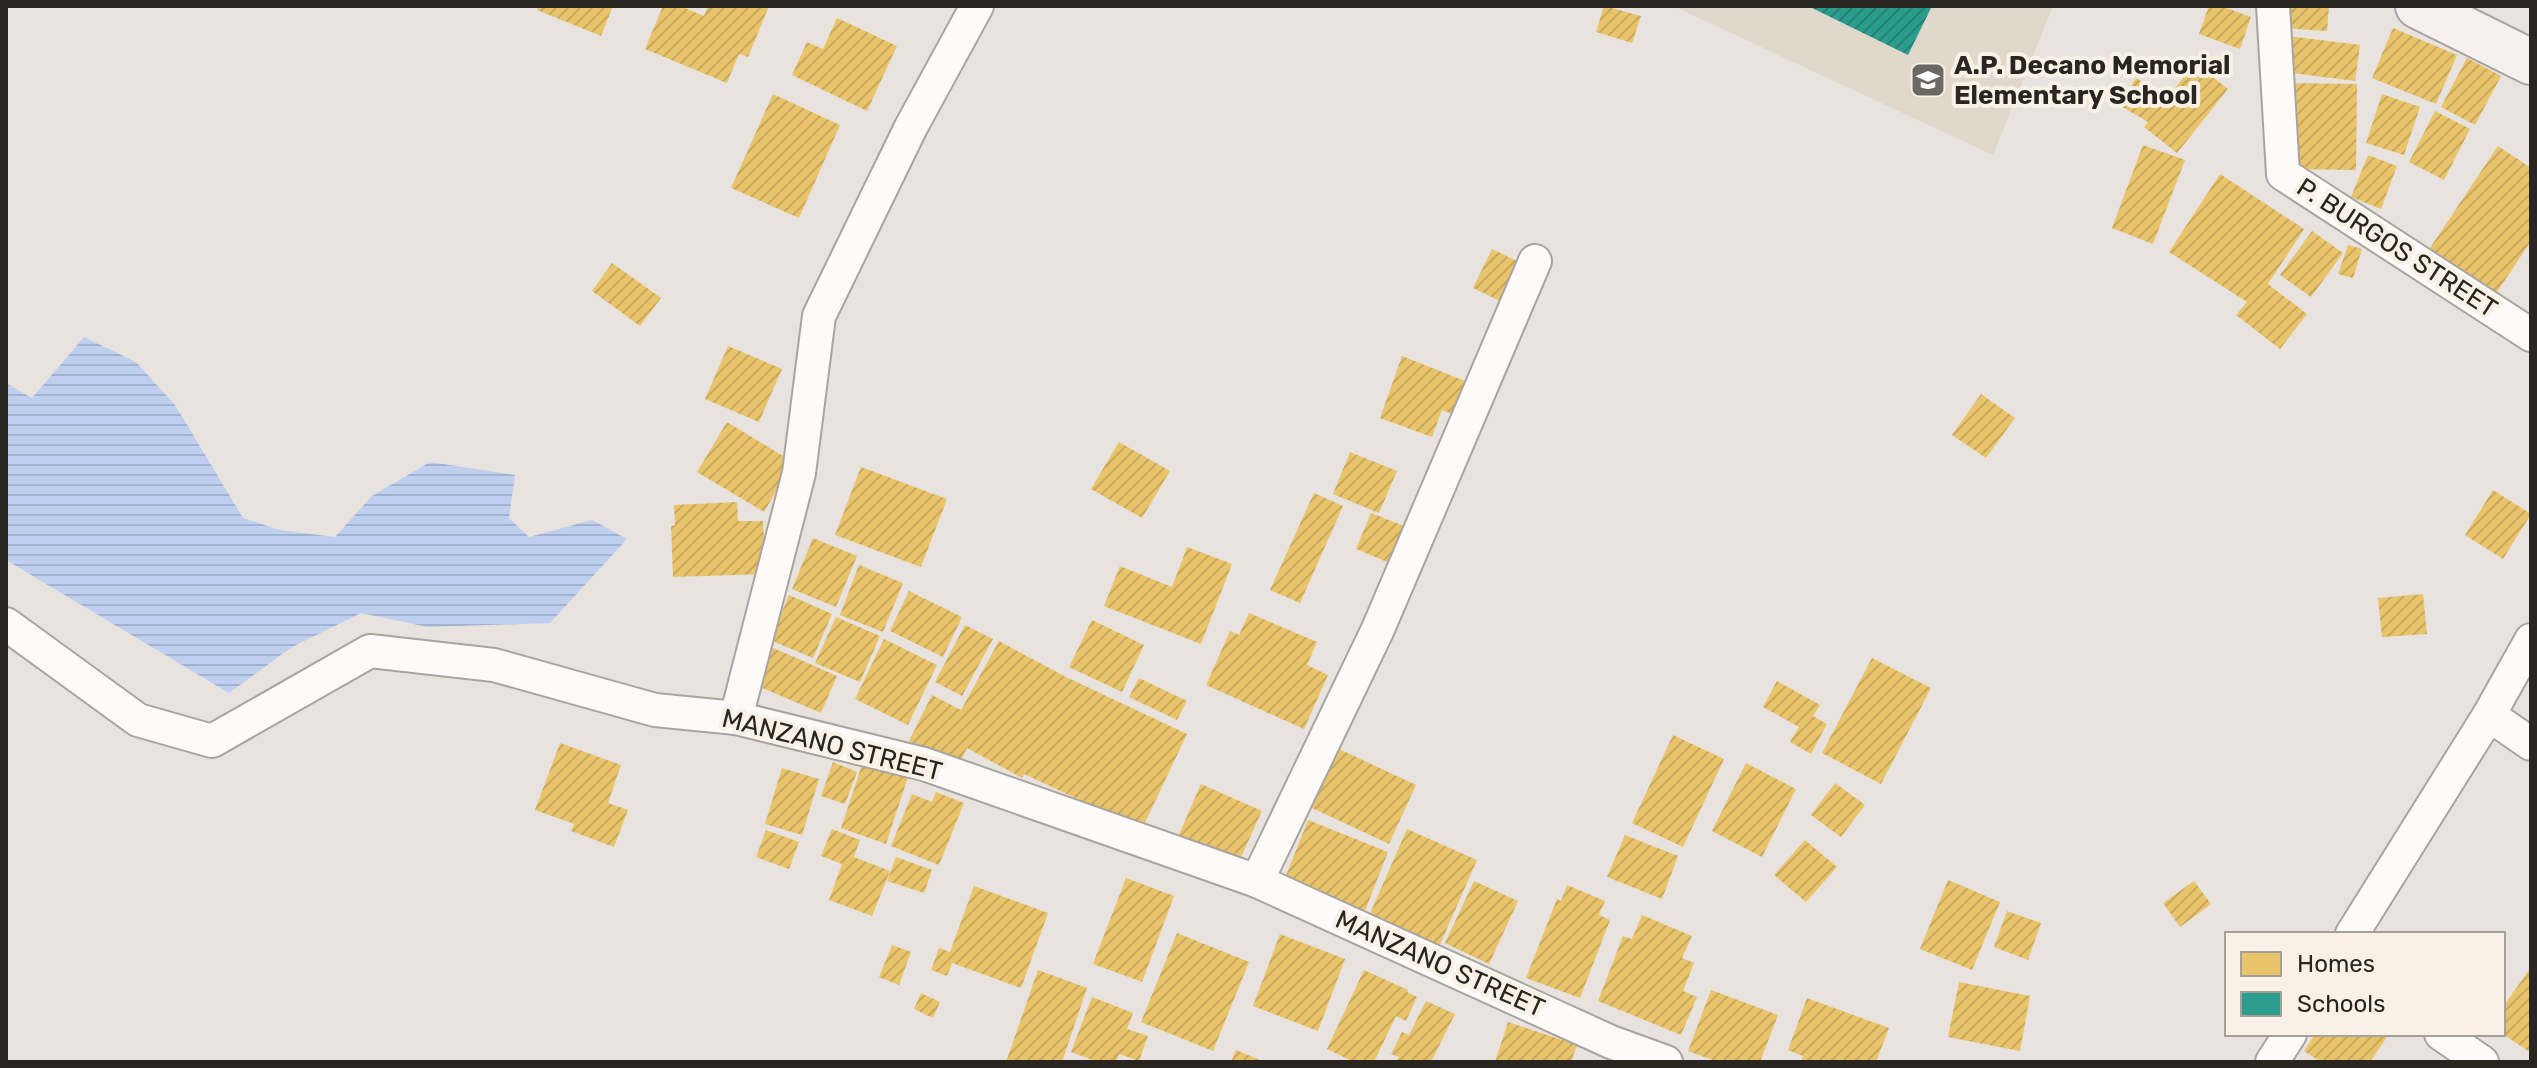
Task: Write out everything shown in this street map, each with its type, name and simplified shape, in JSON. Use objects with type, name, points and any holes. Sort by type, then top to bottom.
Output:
[{"type":"street","points":[[736,718],[799,473],[819,316],[911,127],[977,6]]},
{"type":"street","name":"P. BURGOS STREET","points":[[2273,6],[2283,174],[2531,335]]},
{"type":"street","points":[[2418,6],[2531,62]]},
{"type":"street","points":[[1257,881],[1378,629],[1535,261]]},
{"type":"street","name":"MANZANO STREET","points":[[6,624],[138,720],[212,741],[370,651],[494,665],[655,710],[736,718],[924,764],[1257,881],[1607,1052],[1666,1062]]},
{"type":"street","points":[[2353,932],[2489,715],[2531,640]]},
{"type":"street","points":[[2489,715],[2531,744]]},
{"type":"street","points":[[2272,1062],[2289,1036]]},
{"type":"street","points":[[2444,1036],[2482,1062]]},
{"type":"shaded area","name":"A.P. Decano Memorial Elementary School","points":[[1673,6],[2053,6],[1993,155]]},
{"type":"water","points":[[84,337],[136,362],[175,405],[243,518],[280,530],[335,537],[372,496],[430,462],[515,475],[509,518],[529,537],[592,520],[627,539],[550,623],[428,627],[361,613],[292,647],[229,693],[6,560],[6,383],[32,398]]},
{"type":"building: Homes","points":[[539,6],[613,6],[601,36],[537,10]]},
{"type":"building: Homes","points":[[663,6],[680,6],[704,16],[708,6],[769,6],[748,57],[739,54],[727,83],[645,49]]},
{"type":"building: Homes","points":[[1604,6],[1641,16],[1632,43],[1596,32]]},
{"type":"building: Homes","points":[[2209,6],[2221,6],[2251,17],[2240,49],[2199,34]]},
{"type":"building: Homes","points":[[2284,6],[2329,6],[2327,31],[2283,28]]},
{"type":"building: Homes","points":[[837,18],[897,46],[867,111],[792,75],[807,42],[823,49]]},
{"type":"building: Homes","points":[[2393,28],[2457,55],[2436,104],[2372,78]]},
{"type":"building: Homes","points":[[2288,36],[2360,45],[2355,81],[2284,72]]},
{"type":"building: Homes","points":[[2467,58],[2501,76],[2475,125],[2441,107]]},
{"type":"building: Homes","points":[[2195,63],[2228,89],[2177,153],[2144,127],[2148,122],[2119,105],[2136,78],[2168,97]]},
{"type":"building: Homes","points":[[2290,83],[2357,84],[2356,170],[2289,169]]},
{"type":"building: Homes","points":[[773,94],[840,125],[799,218],[731,188]]},
{"type":"building: Homes","points":[[2382,94],[2420,107],[2404,155],[2366,143]]},
{"type":"building: Homes","points":[[2435,111],[2470,129],[2444,180],[2409,162]]},
{"type":"building: Homes","points":[[2143,145],[2185,160],[2153,244],[2112,228]]},
{"type":"building: Homes","points":[[2498,146],[2531,168],[2531,241],[2493,298],[2426,254]]},
{"type":"building: Homes","points":[[2368,155],[2397,166],[2381,209],[2351,197]]},
{"type":"building: Homes","points":[[2220,174],[2304,229],[2268,284],[2307,314],[2280,349],[2236,315],[2247,302],[2169,252]]},
{"type":"building: Homes","points":[[2312,231],[2343,253],[2311,297],[2280,275]]},
{"type":"building: Homes","points":[[2348,245],[2362,249],[2353,278],[2338,274]]},
{"type":"building: Homes","points":[[1492,249],[1521,263],[1502,302],[1473,288]]},
{"type":"building: Homes","points":[[612,263],[661,298],[640,326],[592,291]]},
{"type":"building: Homes","points":[[728,346],[782,369],[759,422],[705,399]]},
{"type":"building: Homes","points":[[1402,356],[1475,385],[1462,418],[1442,410],[1432,437],[1380,418]]},
{"type":"building: Homes","points":[[1981,394],[2015,418],[1986,458],[1952,435]]},
{"type":"building: Homes","points":[[727,422],[793,462],[764,512],[697,472]]},
{"type":"building: Homes","points":[[1119,442],[1170,471],[1142,518],[1091,489]]},
{"type":"building: Homes","points":[[1350,452],[1397,471],[1379,513],[1333,494]]},
{"type":"building: Homes","points":[[861,467],[947,499],[921,567],[835,535]]},
{"type":"building: Homes","points":[[2493,490],[2531,514],[2503,559],[2465,535]]},
{"type":"building: Homes","points":[[1314,493],[1343,506],[1300,603],[1270,590]]},
{"type":"building: Homes","points":[[737,502],[738,521],[763,521],[766,574],[673,577],[671,526],[675,525],[674,505]]},
{"type":"building: Homes","points":[[1371,513],[1407,527],[1392,564],[1356,549]]},
{"type":"building: Homes","points":[[813,538],[857,556],[836,607],[792,589]]},
{"type":"building: Homes","points":[[1187,547],[1232,564],[1201,644],[1104,606],[1120,566],[1172,587]]},
{"type":"building: Homes","points":[[859,565],[903,583],[883,632],[840,615]]},
{"type":"building: Homes","points":[[909,591],[962,617],[943,657],[890,631]]},
{"type":"building: Homes","points":[[2423,594],[2427,634],[2382,637],[2378,598]]},
{"type":"building: Homes","points":[[789,595],[832,614],[813,658],[770,640]]},
{"type":"building: Homes","points":[[1249,613],[1317,642],[1307,665],[1328,675],[1304,729],[1206,685],[1230,631],[1239,635]]},
{"type":"building: Homes","points":[[836,617],[880,636],[860,682],[815,663]]},
{"type":"building: Homes","points":[[1092,620],[1144,645],[1122,692],[1069,667]]},
{"type":"building: Homes","points":[[965,625],[993,639],[962,696],[935,682]]},
{"type":"building: Homes","points":[[884,639],[937,665],[908,725],[855,699]]},
{"type":"building: Homes","points":[[999,641],[1066,677],[1187,734],[1142,829],[1024,774],[1022,778],[967,748],[958,766],[909,741],[932,695],[961,710]]},
{"type":"building: Homes","points":[[769,646],[837,676],[821,713],[753,684]]},
{"type":"building: Homes","points":[[1872,658],[1931,688],[1881,784],[1822,753]]},
{"type":"building: Homes","points":[[1139,678],[1187,701],[1177,720],[1129,697]]},
{"type":"building: Homes","points":[[1777,681],[1820,705],[1813,716],[1827,724],[1811,754],[1790,742],[1799,727],[1763,707]]},
{"type":"building: Homes","points":[[1673,735],[1724,759],[1683,847],[1632,823]]},
{"type":"building: Homes","points":[[560,743],[621,765],[608,803],[628,810],[614,847],[571,831],[574,824],[535,810]]},
{"type":"building: Homes","points":[[1337,748],[1416,785],[1389,844],[1310,807]]},
{"type":"building: Homes","points":[[833,762],[857,772],[845,804],[821,796]]},
{"type":"building: Homes","points":[[863,762],[908,777],[886,844],[841,828]]},
{"type":"building: Homes","points":[[1746,763],[1796,789],[1762,857],[1712,831]]},
{"type":"building: Homes","points":[[782,768],[819,779],[802,835],[765,824]]},
{"type":"building: Homes","points":[[1835,783],[1865,805],[1841,837],[1811,815]]},
{"type":"building: Homes","points":[[1201,784],[1262,811],[1237,866],[1177,839]]},
{"type":"building: Homes","points":[[936,792],[964,803],[939,865],[891,846],[912,794],[932,802]]},
{"type":"building: Homes","points":[[1308,820],[1388,852],[1365,911],[1285,878]]},
{"type":"building: Homes","points":[[832,829],[860,840],[854,857],[890,871],[872,916],[829,900],[842,864],[821,856]]},
{"type":"building: Homes","points":[[1407,829],[1477,860],[1438,949],[1368,918]]},
{"type":"building: Homes","points":[[766,830],[799,842],[789,869],[756,857]]},
{"type":"building: Homes","points":[[1625,835],[1678,856],[1662,899],[1607,877]]},
{"type":"building: Homes","points":[[1805,840],[1837,867],[1806,902],[1774,875]]},
{"type":"building: Homes","points":[[896,857],[932,870],[924,893],[887,881]]},
{"type":"building: Homes","points":[[1126,878],[1174,896],[1142,982],[1093,964]]},
{"type":"building: Homes","points":[[1948,880],[2000,902],[1972,970],[1920,949]]},
{"type":"building: Homes","points":[[1474,881],[1518,901],[1489,964],[1445,943]]},
{"type":"building: Homes","points":[[2194,881],[2211,904],[2180,927],[2163,903]]},
{"type":"building: Homes","points":[[1567,885],[1605,901],[1599,915],[1610,920],[1580,998],[1526,978],[1557,899],[1561,901]]},
{"type":"building: Homes","points":[[974,886],[1048,913],[1021,988],[952,963],[947,976],[931,970],[939,948],[950,952]]},
{"type":"building: Homes","points":[[2007,911],[2041,923],[2028,960],[1994,947]]},
{"type":"building: Homes","points":[[1642,915],[1692,936],[1682,958],[1694,963],[1683,991],[1697,997],[1681,1035],[1598,1001],[1623,936],[1632,939]]},
{"type":"building: Homes","points":[[1177,933],[1249,962],[1213,1051],[1141,1022]]},
{"type":"building: Homes","points":[[1280,934],[1345,959],[1318,1031],[1253,1006]]},
{"type":"building: Homes","points":[[892,945],[911,952],[899,985],[879,977]]},
{"type":"building: Homes","points":[[1038,970],[1087,988],[1062,1062],[1006,1062]]},
{"type":"building: Homes","points":[[1364,970],[1417,997],[1406,1021],[1396,1016],[1374,1062],[1354,1062],[1327,1049]]},
{"type":"building: Homes","points":[[2531,971],[2531,1053],[2505,1035],[2505,1004]]},
{"type":"building: Homes","points":[[1959,982],[2030,996],[2020,1051],[1948,1037]]},
{"type":"building: Homes","points":[[1711,990],[1778,1015],[1760,1062],[1718,1062],[1688,1051]]},
{"type":"building: Homes","points":[[921,993],[940,1002],[933,1018],[914,1009]]},
{"type":"building: Homes","points":[[1092,997],[1133,1013],[1127,1029],[1148,1036],[1139,1061],[1119,1054],[1116,1062],[1098,1062],[1071,1052]]},
{"type":"building: Homes","points":[[1807,998],[1889,1028],[1876,1062],[1801,1062],[1803,1056],[1788,1050]]},
{"type":"building: Homes","points":[[1426,1001],[1455,1014],[1431,1062],[1396,1062],[1399,1057],[1391,1054],[1402,1032],[1409,1035]]},
{"type":"building: Homes","points":[[1508,1022],[1577,1045],[1571,1062],[1495,1062]]},
{"type":"building: Homes","points":[[2314,1036],[2388,1036],[2370,1062],[2321,1062],[2304,1051]]},
{"type":"building: Homes","points":[[1236,1050],[1265,1062],[1231,1062]]},
{"type":"building: Schools","points":[[1808,6],[1932,6],[1908,55]]},
{"type":"place","name":"A.P. Decano Memorial Elementary School","points":[[1928,80]]}]
